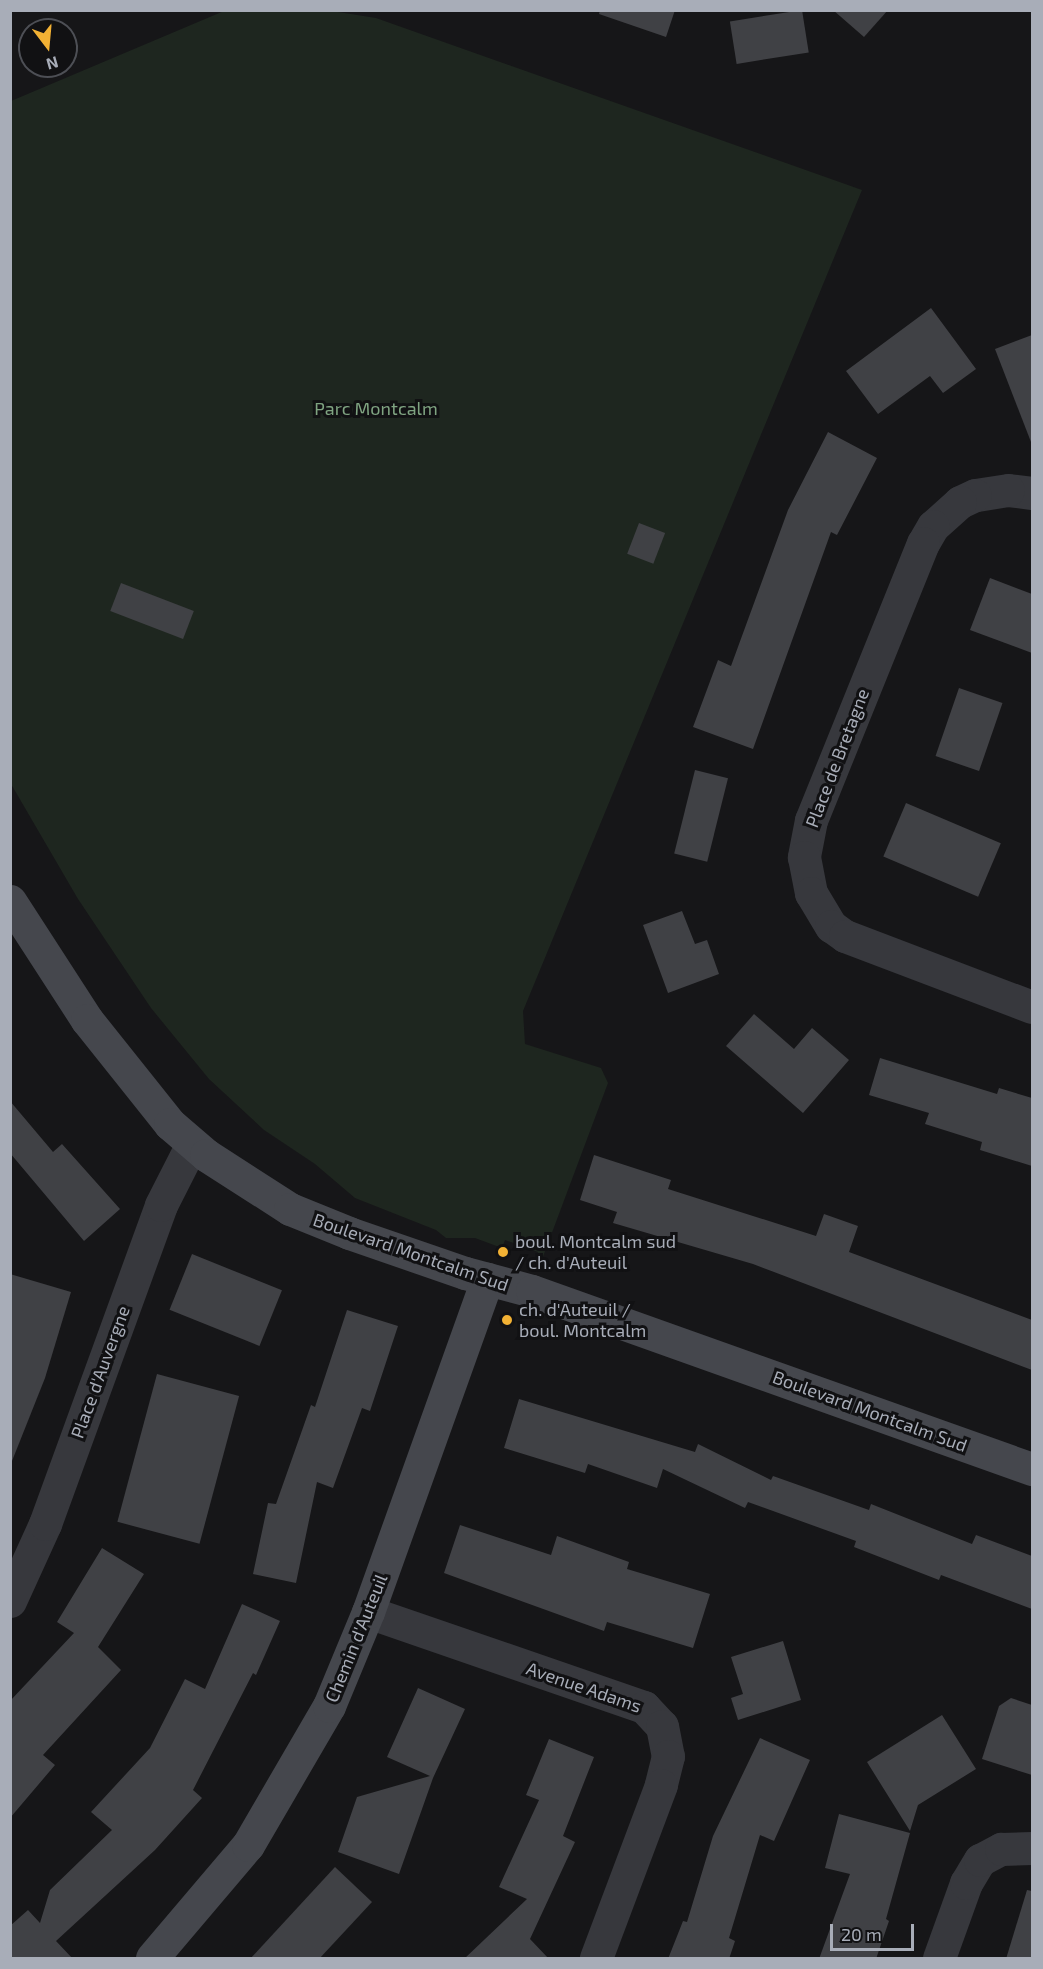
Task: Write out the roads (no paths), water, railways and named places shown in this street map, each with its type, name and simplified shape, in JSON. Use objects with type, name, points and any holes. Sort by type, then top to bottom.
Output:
[{"type":"street","name":"Place de Bretagne","points":[[1032,494],[1008,490],[975,495],[960,502],[933,526],[923,543],[811,820],[804,857],[811,894],[831,926],[845,936],[1032,1007]]},
{"type":"street","name":"Boulevard Montcalm Sud","points":[[10,901],[106,1046],[156,1108],[192,1144],[290,1209],[487,1279],[554,1299],[1032,1469]]},
{"type":"street","name":"Place d'Auvergne","points":[[10,1600],[45,1524],[161,1204],[192,1144]]},
{"type":"street","name":"Chemin d'Auteuil","points":[[152,1959],[228,1872],[265,1819],[329,1706],[368,1612],[487,1279]]},
{"type":"street","name":"Avenue Adams","points":[[368,1612],[644,1707],[662,1726],[668,1756],[662,1785],[596,1959]]},
{"type":"street","points":[[939,1959],[966,1883],[980,1860],[1001,1849],[1032,1848]]},
{"type":"place","name":"boul. Montcalm sud / ch. d'Auteuil","points":[[503,1252]]},
{"type":"place","name":"ch. d'Auteuil / boul. Montcalm","points":[[507,1320]]},
{"type":"park label","name":"Parc Montcalm","points":[[376,408]]}]
